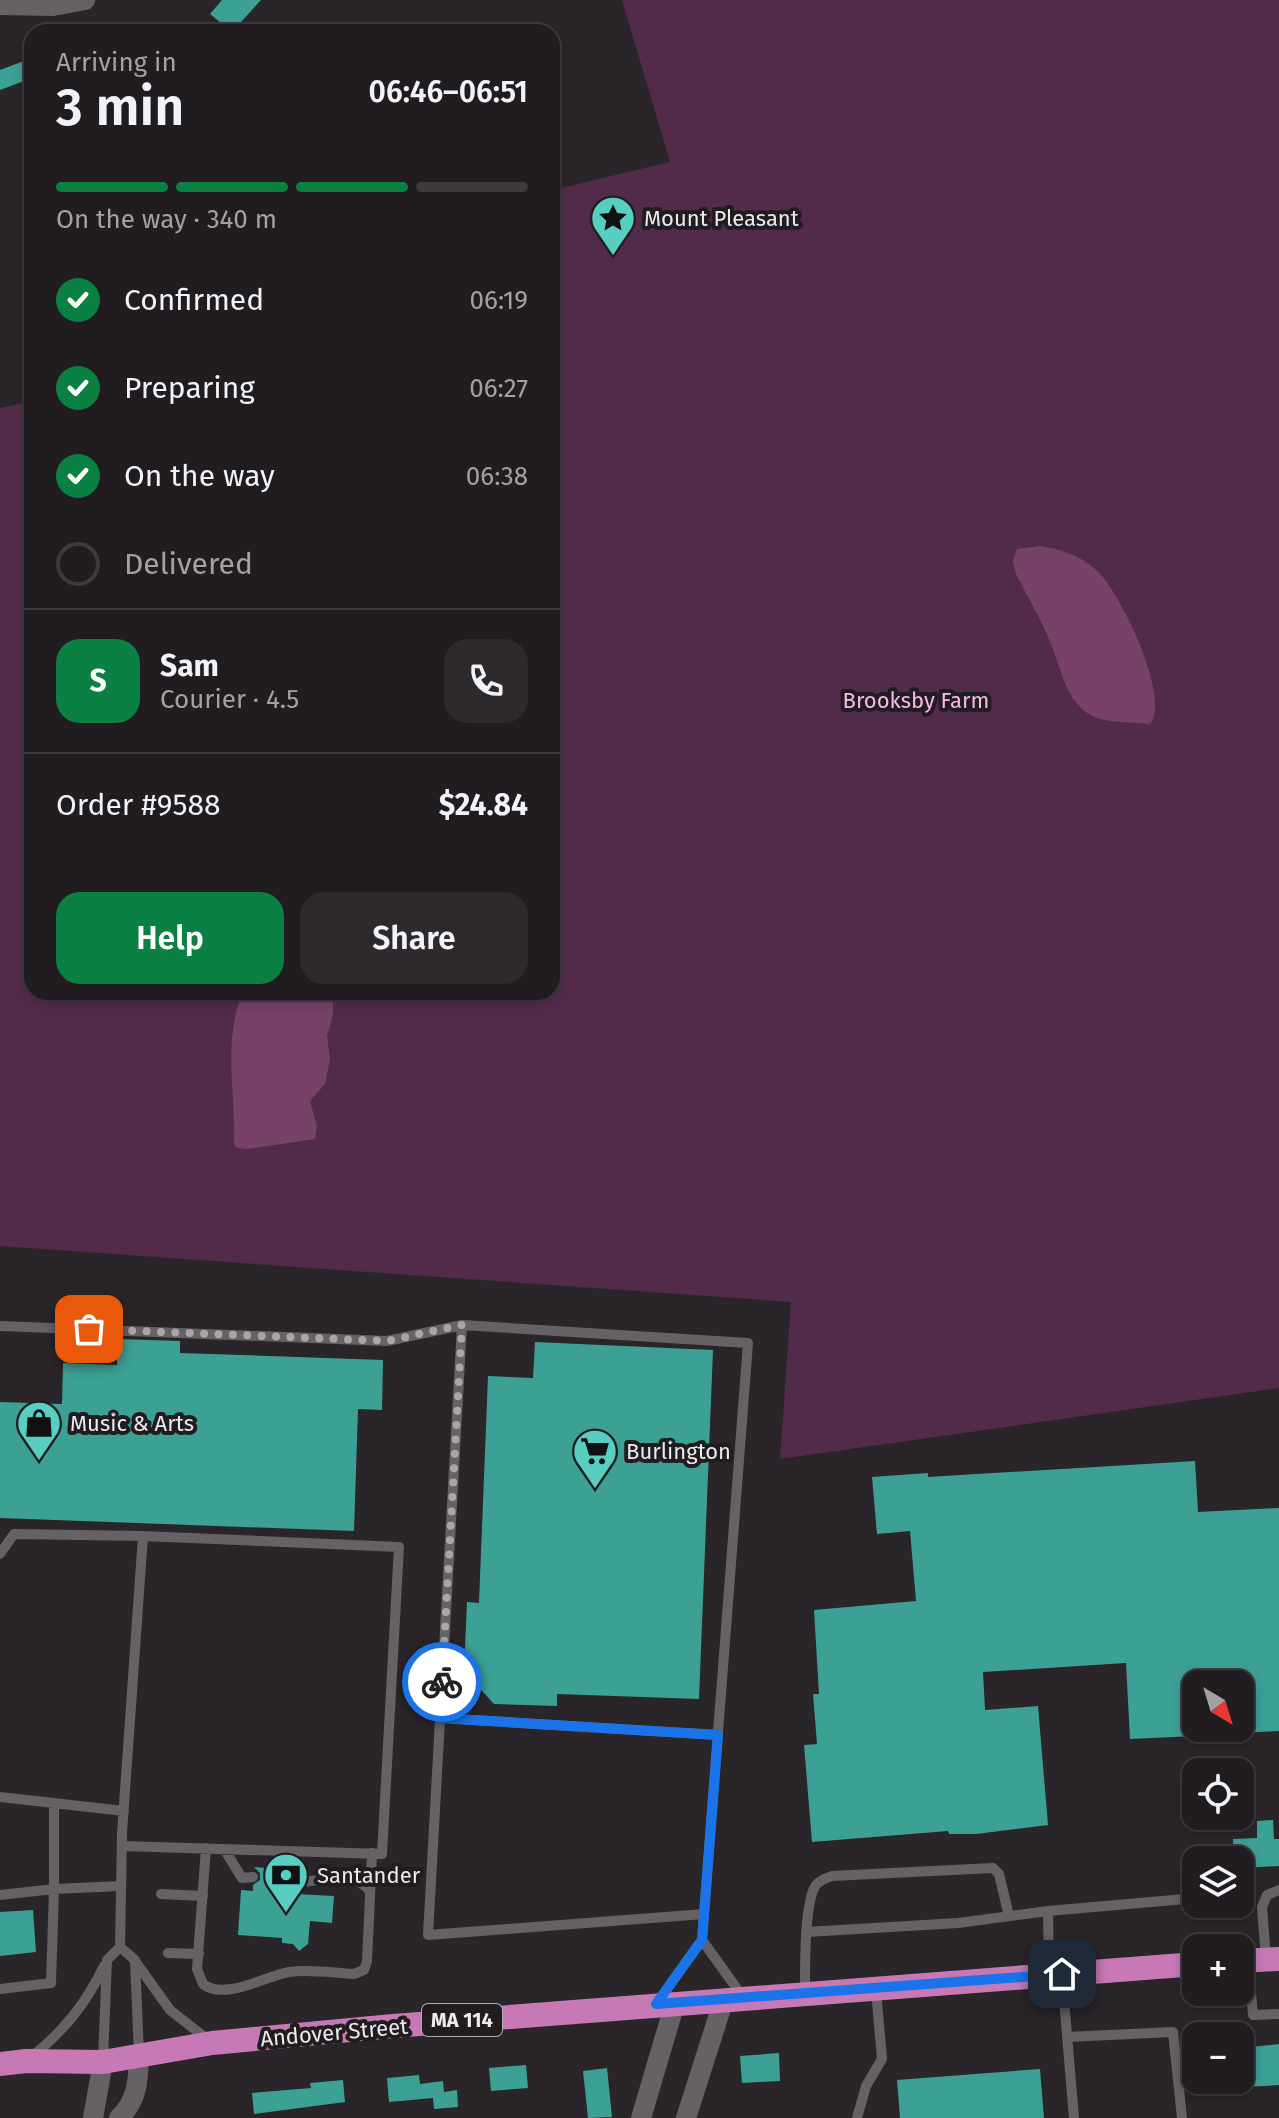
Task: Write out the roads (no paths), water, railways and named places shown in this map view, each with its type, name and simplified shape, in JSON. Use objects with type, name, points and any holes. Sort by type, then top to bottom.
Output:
[{"type":"highway","name":"Andover Street","points":[[0,2064],[26,2061],[103,2062],[212,2043],[666,2003],[1182,1965]]},
{"type":"street","points":[[0,5],[53,6],[85,0]]},
{"type":"street","points":[[686,2118],[734,1998]]},
{"type":"street","points":[[641,2118],[666,2003]]},
{"type":"street","points":[[119,2118],[138,2088],[139,2056]]},
{"type":"street","points":[[93,2118],[103,2062]]},
{"type":"lane","points":[[462,1325],[428,1935],[704,1914]]},
{"type":"lane","points":[[0,1326],[387,1341],[462,1325],[748,1343],[702,1940],[666,2003]]},
{"type":"lane","points":[[0,1554],[14,1534],[399,1547],[382,1854],[122,1846]]},
{"type":"lane","points":[[26,2061],[68,2026],[93,1990],[107,1960],[120,1947],[122,1846],[143,1536]]},
{"type":"lane","points":[[440,1718],[718,1735]]},
{"type":"lane","points":[[0,1797],[124,1811]]},
{"type":"lane","points":[[0,1989],[51,1983],[54,1803]]},
{"type":"lane","points":[[206,1848],[198,1974],[203,1984],[214,1989],[238,1987],[287,1972],[364,1970],[372,1853]]},
{"type":"lane","points":[[224,1849],[249,1880]]},
{"type":"lane","points":[[805,1993],[806,1932],[812,1892],[818,1882],[832,1876],[993,1868],[999,1874],[1009,1916]]},
{"type":"lane","points":[[280,1884],[352,1880],[363,1883],[370,1893]]},
{"type":"lane","points":[[0,1895],[121,1886]]},
{"type":"lane","points":[[1279,1890],[1267,1895],[1262,1907],[1253,2015],[1279,2014]]},
{"type":"lane","points":[[161,1894],[203,1896]]},
{"type":"lane","points":[[806,1932],[958,1923],[1048,1911],[1182,1899]]},
{"type":"lane","points":[[1048,1911],[1055,1974],[1067,2037],[1074,2118]]},
{"type":"lane","points":[[702,1940],[734,1998]]},
{"type":"lane","points":[[120,1947],[135,1960],[170,2010],[212,2043]]},
{"type":"lane","points":[[168,1953],[199,1954]]},
{"type":"lane","points":[[103,2062],[107,1960]]},
{"type":"lane","points":[[135,1960],[139,2056]]},
{"type":"lane","points":[[857,2118],[866,2086],[882,2059],[876,1988]]},
{"type":"lane","points":[[1067,2037],[1173,2032],[1182,2118]]},
{"type":"place","name":"Mount Pleasant","points":[[613,257]]},
{"type":"place","name":"Music & Arts","points":[[39,1462]]},
{"type":"place","name":"Burlington","points":[[595,1490]]},
{"type":"place","name":"Santander","points":[[286,1914]]},
{"type":"park label","name":"Brooksby Farm","points":[[916,700]]}]
